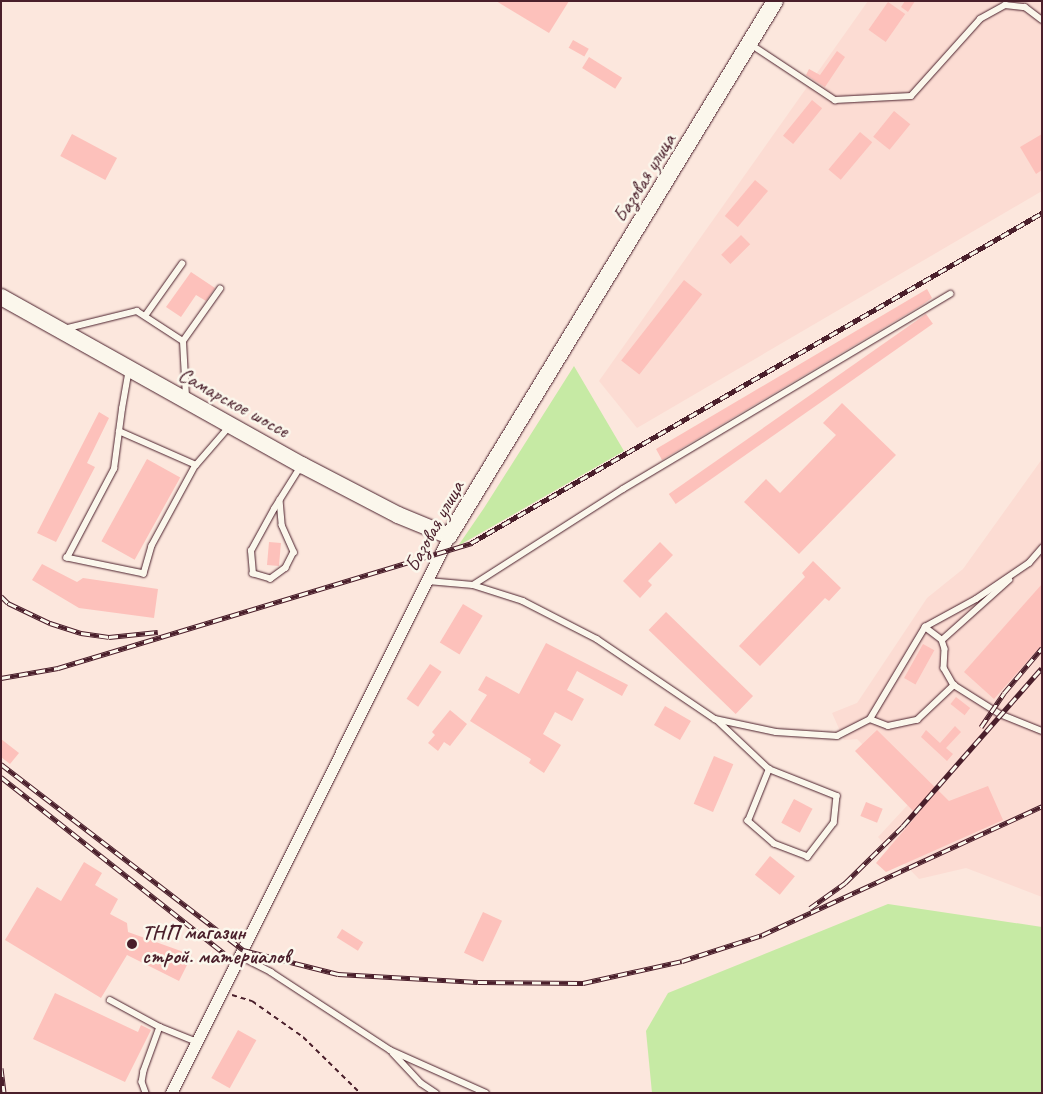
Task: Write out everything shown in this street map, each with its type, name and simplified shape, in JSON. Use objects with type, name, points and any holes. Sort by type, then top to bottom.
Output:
[{"type":"street","name":"Базовая улица","points":[[171,1093],[449,536],[752,45],[775,1]]},
{"type":"street","name":"Самарское шоссе","points":[[1,297],[302,465],[398,515],[449,536]]},
{"type":"lane","points":[[1025,7],[1028,1]]},
{"type":"lane","points":[[752,45],[835,100],[910,96],[980,19],[1005,5],[1025,7],[1042,20]]},
{"type":"lane","points":[[145,316],[182,264]]},
{"type":"lane","points":[[186,399],[183,341],[220,289]]},
{"type":"lane","points":[[473,585],[623,489],[950,294]]},
{"type":"lane","points":[[60,329],[137,311],[183,341]]},
{"type":"lane","points":[[129,367],[114,469],[67,558],[144,574],[152,546],[196,465],[231,425]]},
{"type":"lane","points":[[119,431],[196,465]]},
{"type":"lane","points":[[280,500],[282,525],[294,552],[286,568],[271,579],[253,574],[251,551],[280,500],[302,465]]},
{"type":"lane","points":[[942,640],[1029,563],[1042,548]]},
{"type":"lane","points":[[716,719],[776,732],[837,736],[870,718],[925,627],[976,599],[1029,563]]},
{"type":"lane","points":[[428,581],[473,585],[523,601],[597,639],[716,719],[769,769],[837,796],[834,823],[808,856],[774,844],[748,821],[769,769]]},
{"type":"lane","points":[[925,627],[942,640],[945,649],[944,668],[954,685],[1000,714],[1042,730]]},
{"type":"lane","points":[[870,718],[888,726],[908,724],[917,720],[954,685]]},
{"type":"lane","points":[[240,956],[271,972],[390,1050],[486,1093]]},
{"type":"lane","points":[[110,1000],[160,1027],[198,1042]]},
{"type":"lane","points":[[146,1093],[142,1082],[144,1071],[160,1027]]},
{"type":"lane","points":[[390,1050],[421,1083],[436,1093]]},
{"type":"path","points":[[222,992],[252,1002],[304,1037],[360,1093]]},
{"type":"shaded area","points":[[868,1],[1042,1],[1042,191],[637,428],[599,381]]},
{"type":"shaded area","points":[[1042,459],[1042,897],[966,868],[919,879],[878,837],[915,797],[857,739],[844,740],[832,713],[857,703],[927,598],[963,569]]},
{"type":"green space","points":[[574,366],[624,451],[458,546],[484,508]]},
{"type":"green space","points":[[888,904],[1042,927],[1042,1093],[652,1093],[646,1031],[668,993]]},
{"type":"building","points":[[496,1],[569,1],[549,33]]},
{"type":"building","points":[[905,1],[915,1],[908,12],[901,7]]},
{"type":"building","points":[[888,2],[905,14],[886,42],[868,30]]},
{"type":"building","points":[[573,40],[589,49],[584,57],[569,48]]},
{"type":"building","points":[[837,51],[845,57],[825,87],[806,75],[809,69],[820,75]]},
{"type":"building","points":[[589,57],[622,78],[615,89],[582,68]]},
{"type":"building","points":[[812,100],[822,108],[793,144],[783,136]]},
{"type":"building","points":[[894,111],[910,124],[890,150],[873,137]]},
{"type":"building","points":[[860,132],[872,142],[841,180],[829,170]]},
{"type":"building","points":[[72,134],[117,158],[105,180],[60,156]]},
{"type":"building","points":[[1042,134],[1042,170],[1036,174],[1020,147]]},
{"type":"building","points":[[755,180],[768,191],[738,227],[725,216]]},
{"type":"building","points":[[741,235],[750,244],[730,264],[721,255]]},
{"type":"building","points":[[191,272],[215,288],[206,301],[196,295],[181,317],[166,307]]},
{"type":"building","points":[[684,280],[702,294],[639,375],[621,360]]},
{"type":"building","points":[[927,289],[932,298],[922,305],[662,460],[656,449]]},
{"type":"building","points":[[926,314],[933,324],[676,504],[669,494]]},
{"type":"building","points":[[842,403],[896,455],[799,554],[744,502],[766,479],[780,493],[836,435],[823,423]]},
{"type":"building","points":[[99,412],[109,418],[87,463],[95,467],[56,542],[37,533]]},
{"type":"building","points":[[147,459],[180,477],[135,560],[101,541]]},
{"type":"building","points":[[269,542],[281,543],[279,566],[267,565]]},
{"type":"building","points":[[660,542],[673,555],[648,581],[652,585],[640,598],[623,581]]},
{"type":"building","points":[[813,561],[841,588],[829,601],[825,598],[760,666],[739,646],[805,577],[802,573]]},
{"type":"building","points":[[42,564],[77,582],[83,578],[158,589],[154,618],[79,608],[32,580]]},
{"type":"building","points":[[1042,584],[1042,645],[994,699],[964,672]]},
{"type":"building","points":[[463,604],[483,616],[460,654],[440,643]]},
{"type":"building","points":[[666,612],[753,696],[736,714],[649,630]]},
{"type":"building","points":[[546,643],[628,685],[622,696],[577,671],[567,690],[584,699],[572,721],[555,712],[543,734],[561,745],[544,773],[529,763],[531,759],[470,721],[487,695],[478,690],[486,676],[519,694]]},
{"type":"building","points":[[923,644],[934,650],[915,684],[904,678]]},
{"type":"building","points":[[430,664],[442,672],[418,707],[407,699]]},
{"type":"building","points":[[956,697],[970,708],[965,715],[950,704]]},
{"type":"building","points":[[665,706],[691,721],[680,740],[654,725]]},
{"type":"building","points":[[450,710],[467,724],[450,746],[444,742],[438,751],[428,743],[435,735],[432,732]]},
{"type":"building","points":[[955,726],[961,732],[946,748],[953,754],[947,761],[921,737],[926,730],[940,743]]},
{"type":"building","points":[[877,730],[949,801],[988,786],[1003,820],[886,872],[876,863],[917,815],[855,751]]},
{"type":"building","points":[[1,739],[19,753],[10,764],[1,757]]},
{"type":"building","points":[[714,756],[733,764],[713,812],[694,804]]},
{"type":"building","points":[[794,799],[813,809],[800,833],[781,823]]},
{"type":"building","points":[[866,802],[883,809],[877,823],[860,816]]},
{"type":"building","points":[[770,856],[795,876],[780,895],[755,875]]},
{"type":"building","points":[[84,862],[102,873],[95,885],[118,899],[110,914],[127,923],[128,932],[192,955],[179,981],[127,955],[101,998],[5,940],[37,887],[61,901]]},
{"type":"building","points":[[483,912],[502,921],[483,962],[464,953]]},
{"type":"building","points":[[342,929],[363,942],[358,951],[337,937]]},
{"type":"building","points":[[55,993],[138,1032],[141,1025],[151,1030],[125,1082],[33,1039]]},
{"type":"building","points":[[238,1030],[256,1040],[230,1088],[211,1078]]},
{"type":"railway","points":[[1,678],[58,668],[471,543],[1042,213]]},
{"type":"railway","points":[[1,596],[8,603],[50,623],[81,633],[109,637],[158,632]]},
{"type":"railway","points":[[981,727],[1004,693],[1042,648]]},
{"type":"railway","points":[[810,908],[845,883],[903,826],[1042,668]]},
{"type":"railway","points":[[1,764],[243,950],[338,974],[478,982],[583,983],[682,961],[762,935],[1042,806]]},
{"type":"railway","points":[[1,777],[224,953]]},
{"type":"railway","points":[[1,1068],[4,1093]]},
{"type":"place","name":"ТНП магазин строй. материалов","points":[[132,944]]}]
